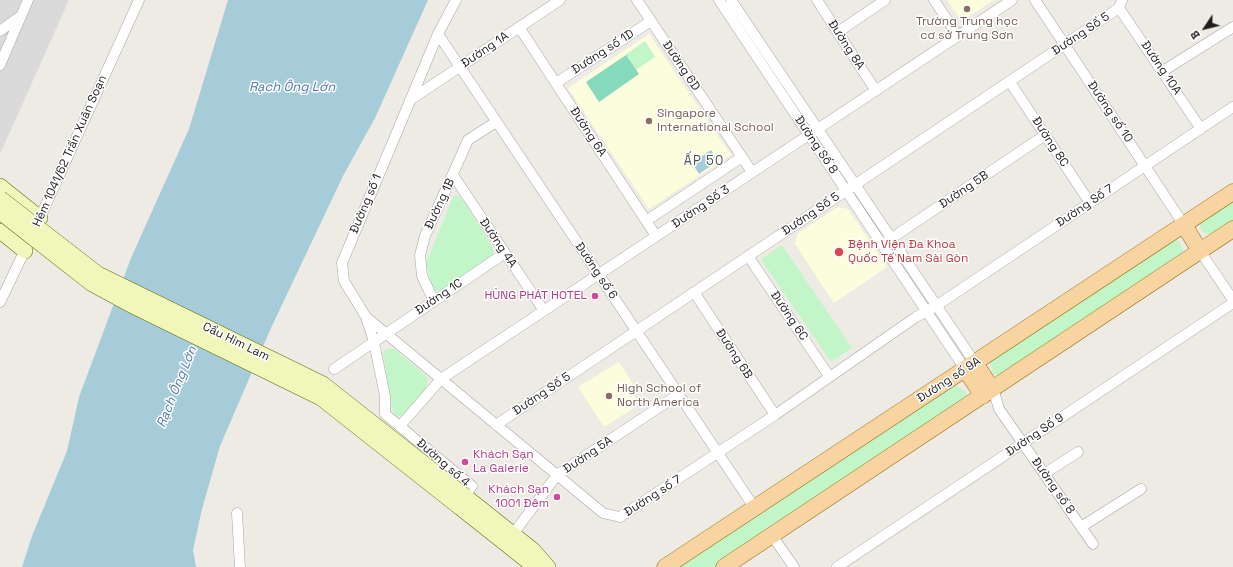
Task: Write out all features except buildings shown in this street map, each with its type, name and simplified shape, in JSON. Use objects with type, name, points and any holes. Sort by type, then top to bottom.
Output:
[{"type":"main road","points":[[0,186],[40,218]]},
{"type":"main road","name":"Đường số 9A","points":[[665,567],[1233,192]]},
{"type":"main road","name":"Cầu Him Lam","points":[[0,198],[98,274],[323,384],[462,501]]},
{"type":"main road","name":"Cầu Him Lam","points":[[0,212],[92,284],[131,305],[321,398],[462,501]]},
{"type":"main road","points":[[1184,225],[1200,251]]},
{"type":"main road","points":[[724,567],[771,534],[1233,229]]},
{"type":"main road","points":[[0,231],[25,251]]},
{"type":"main road","points":[[970,366],[987,392]]},
{"type":"main road","name":"Đường số 4","points":[[462,501],[513,534],[534,550],[546,565]]},
{"type":"main road","name":"Đường số 4","points":[[462,501],[526,560],[546,565]]},
{"type":"street","points":[[0,65],[19,16],[28,0]]},
{"type":"street","name":"Hẻm 1041/62 Trần Xuân Soạn","points":[[0,302],[25,251],[139,0]]},
{"type":"street","name":"Đường số 1","points":[[400,426],[385,414],[385,396],[374,342],[366,316],[344,281],[342,263],[438,34],[456,0]]},
{"type":"street","name":"Đường 1A","points":[[410,100],[560,0]]},
{"type":"street","name":"Đường 6D","points":[[637,0],[752,172]]},
{"type":"street","name":"Đường Số 8","points":[[719,0],[927,312],[970,366]]},
{"type":"street","name":"Đường Số 8","points":[[731,0],[936,306],[970,366]]},
{"type":"street","name":"Đường 8A","points":[[817,0],[876,91]]},
{"type":"street","points":[[838,32],[885,0]]},
{"type":"street","points":[[934,0],[958,36]]},
{"type":"street","name":"Đường Số 3","points":[[400,426],[441,379],[1012,0]]},
{"type":"street","name":"Đường số 10","points":[[1035,0],[1184,225]]},
{"type":"street","name":"Đường Số 5","points":[[496,424],[1010,82],[1121,4]]},
{"type":"street","name":"Đường 10A","points":[[1121,4],[1201,128]]},
{"type":"street","points":[[0,31],[19,16]]},
{"type":"street","name":"Đường số 1D","points":[[556,83],[651,21]]},
{"type":"street","name":"Đường 6A","points":[[519,27],[656,236]]},
{"type":"street","points":[[1163,71],[1233,27]]},
{"type":"street","name":"Đường số 6","points":[[438,34],[754,507]]},
{"type":"street","name":"Đường 8C","points":[[1010,82],[1090,203]]},
{"type":"street","name":"Đường Số 7","points":[[936,306],[1233,107]]},
{"type":"street","name":"Đường 1B","points":[[434,301],[422,276],[420,255],[425,236],[468,140],[496,122]]},
{"type":"street","name":"Đường 5B","points":[[882,245],[1045,135]]},
{"type":"street","points":[[646,221],[742,157]]},
{"type":"street","name":"Đường 4A","points":[[453,175],[544,311]]},
{"type":"street","name":"Đường Số 3","points":[[696,187],[706,203]]},
{"type":"street","points":[[1200,251],[1233,301]]},
{"type":"street","name":"Đường 1C","points":[[334,369],[505,253]]},
{"type":"street","name":"Đường 6C","points":[[748,256],[829,376]]},
{"type":"street","name":"Đường 6B","points":[[694,292],[775,415]]},
{"type":"street","name":"Đường Số 9","points":[[837,567],[1233,301]]},
{"type":"street","name":"Đường số 7","points":[[366,316],[603,514],[620,517],[775,415],[829,376],[916,317],[936,306]]},
{"type":"street","name":"Đường số 8","points":[[987,392],[986,401],[999,409],[1093,544]]},
{"type":"street","name":"Đường 5A","points":[[513,534],[557,475],[679,394]]},
{"type":"street","name":"Đường số 4","points":[[400,426],[472,486],[462,501]]},
{"type":"street","points":[[1044,474],[1078,452]]},
{"type":"street","points":[[1081,527],[1141,489]]},
{"type":"street","points":[[237,513],[240,567]]},
{"type":"street","points":[[771,534],[794,567]]},
{"type":"shaded area","points":[[0,0],[69,0],[0,154]]},
{"type":"shaded area","name":"Trường Trung học cơ sở Trung Sơn","points":[[947,0],[994,0],[965,19],[959,17]]},
{"type":"shaded area","name":"Singapore International School","points":[[649,34],[731,155],[649,209],[568,88]]},
{"type":"shaded area","name":"Bệnh Viện Đa Khoa Quốc Tế Nam Sài Gòn","points":[[838,207],[848,209],[887,267],[834,303],[795,244],[797,234]]},
{"type":"shaded area","name":"High School of North America","points":[[619,362],[633,384],[629,387],[640,404],[604,427],[578,387]]},
{"type":"green space","points":[[645,41],[655,57],[636,70],[625,55]]},
{"type":"green space","points":[[626,55],[639,74],[599,102],[586,82]]},
{"type":"green space","points":[[1233,194],[1233,223],[1214,234],[1205,233],[1201,229],[1199,223]]},
{"type":"green space","points":[[454,195],[457,195],[463,200],[492,246],[494,253],[492,258],[440,291],[435,290],[432,286],[426,263]]},
{"type":"green space","points":[[1174,238],[1180,243],[1183,250],[1179,258],[999,376],[993,373],[990,362]]},
{"type":"green space","points":[[782,245],[852,348],[831,362],[761,259]]},
{"type":"green space","points":[[389,348],[394,349],[428,379],[425,391],[402,416],[395,416],[393,412],[383,354],[385,350]]},
{"type":"green space","points":[[955,385],[965,391],[967,396],[965,402],[714,567],[674,567]]},
{"type":"water","name":"Rạch Ông Lớn","points":[[228,0],[428,0],[375,118],[343,176],[271,328],[220,446],[202,509],[193,550],[196,567],[22,567],[32,536],[67,451],[79,397],[131,258],[189,129]]},
{"type":"water","points":[[711,150],[718,161],[699,174],[692,163]]},
{"type":"place","name":"Trường Trung học cơ sở Trung Sơn","points":[[967,9]]},
{"type":"place","name":"Singapore International School","points":[[649,121]]},
{"type":"place","name":"Bệnh Viện Đa Khoa Quốc Tế Nam Sài Gòn","points":[[839,252]]},
{"type":"place","name":"HÙNG PHÁT HOTEL","points":[[595,296]]},
{"type":"place","name":"High School of North America","points":[[609,396]]},
{"type":"place","name":"Khách Sạn La Galerie","points":[[465,462]]},
{"type":"place","name":"Khách Sạn 1001 Đêm","points":[[557,497]]},
{"type":"district","name":"ẤP 50","points":[[704,161]]}]
